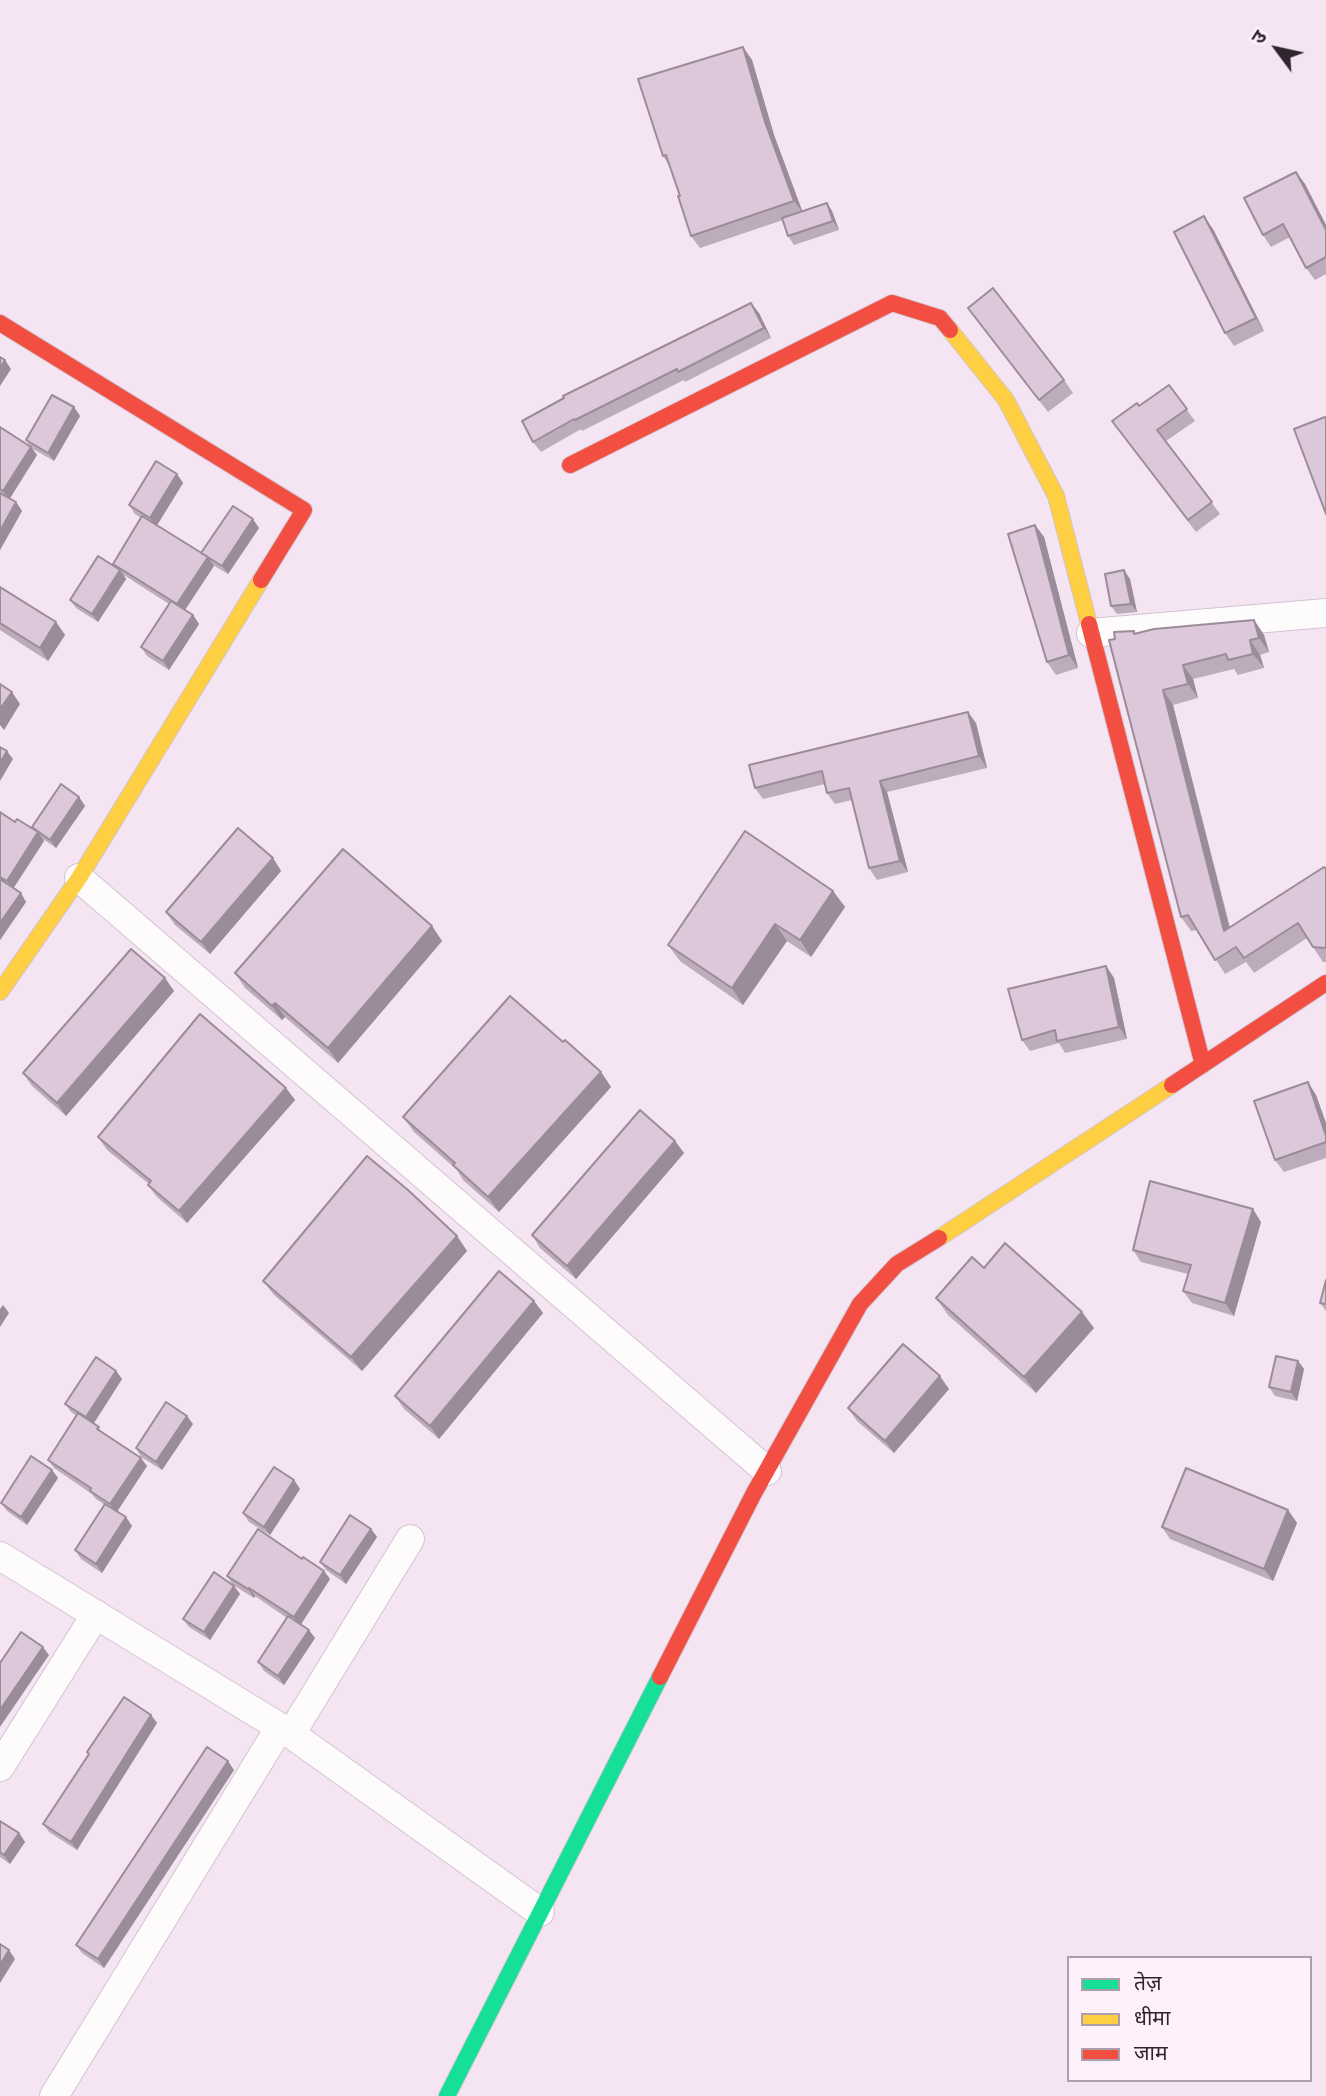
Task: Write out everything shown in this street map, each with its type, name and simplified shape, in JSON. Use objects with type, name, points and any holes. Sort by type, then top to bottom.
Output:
[{"type":"street","points":[[570,465],[892,303],[940,318],[1006,400],[1056,496],[1203,1065]]},
{"type":"street","points":[[0,323],[304,510],[79,878],[0,992]]},
{"type":"street","points":[[1091,633],[1326,613]]},
{"type":"street","points":[[79,878],[767,1471]]},
{"type":"street","points":[[447,2096],[767,1471],[860,1304],[897,1264],[1008,1194],[1326,983]]},
{"type":"street","points":[[54,2096],[410,1539]]},
{"type":"street","points":[[0,1556],[285,1731],[540,1912]]},
{"type":"street","points":[[0,1766],[96,1614]]},
{"type":"building","points":[[743,47],[765,122],[794,201],[691,236],[680,196],[666,155],[663,156],[638,79]]},
{"type":"building","points":[[1296,172],[1326,230],[1326,257],[1306,268],[1283,224],[1263,235],[1244,198]]},
{"type":"building","points":[[827,203],[833,221],[788,236],[782,218]]},
{"type":"building","points":[[1204,216],[1256,318],[1225,333],[1174,232]]},
{"type":"building","points":[[993,288],[1064,380],[1039,400],[968,308]]},
{"type":"building","points":[[751,303],[764,328],[678,372],[677,369],[574,419],[533,442],[522,421],[564,398],[563,396]]},
{"type":"building","points":[[1169,385],[1187,409],[1157,430],[1212,502],[1188,520],[1112,421]]},
{"type":"building","points":[[52,395],[74,407],[48,453],[26,440]]},
{"type":"building","points":[[1325,417],[1326,419],[1326,514],[1294,429]]},
{"type":"building","points":[[0,427],[31,447],[3,491],[0,489]]},
{"type":"building","points":[[156,461],[177,474],[150,518],[129,505]]},
{"type":"building","points":[[0,493],[16,502],[0,531]]},
{"type":"building","points":[[233,506],[253,519],[222,566],[201,553]]},
{"type":"building","points":[[142,516],[208,557],[177,604],[113,564]]},
{"type":"building","points":[[1035,525],[1069,655],[1047,662],[1008,534]]},
{"type":"building","points":[[98,556],[120,570],[92,614],[70,600]]},
{"type":"building","points":[[1124,570],[1131,604],[1111,606],[1105,574]]},
{"type":"building","points":[[0,587],[56,622],[40,648],[0,623]]},
{"type":"building","points":[[171,601],[193,615],[163,661],[141,647]]},
{"type":"building","points":[[1254,620],[1259,638],[1250,640],[1253,654],[1228,660],[1226,654],[1183,665],[1188,684],[1163,690],[1224,931],[1324,867],[1326,947],[1313,947],[1298,923],[1244,958],[1236,947],[1215,960],[1188,915],[1181,917],[1109,640],[1115,639],[1114,632],[1134,631],[1134,634],[1154,629]]},
{"type":"building","points":[[0,684],[12,692],[0,709]]},
{"type":"building","points":[[968,712],[979,756],[880,781],[900,861],[869,868],[849,788],[827,793],[822,771],[755,788],[749,765]]},
{"type":"building","points":[[0,747],[7,751],[0,763]]},
{"type":"building","points":[[61,784],[79,797],[50,840],[32,827]]},
{"type":"building","points":[[0,812],[38,832],[7,881],[0,877]]},
{"type":"building","points":[[238,828],[273,858],[201,942],[166,912]]},
{"type":"building","points":[[745,831],[833,891],[800,940],[775,924],[732,988],[668,945]]},
{"type":"building","points":[[343,849],[432,926],[328,1048],[275,1003],[272,1006],[235,973]]},
{"type":"building","points":[[0,879],[21,893],[0,923]]},
{"type":"building","points":[[131,949],[165,978],[57,1103],[23,1073]]},
{"type":"building","points":[[1106,966],[1119,1027],[1057,1041],[1055,1030],[1022,1040],[1008,989]]},
{"type":"building","points":[[510,996],[601,1072],[488,1197],[453,1165],[455,1163],[403,1117]]},
{"type":"building","points":[[200,1014],[286,1088],[179,1211],[148,1185],[151,1181],[98,1137]]},
{"type":"building","points":[[1308,1082],[1326,1142],[1275,1160],[1254,1101]]},
{"type":"building","points":[[640,1110],[675,1141],[567,1266],[532,1235]]},
{"type":"building","points":[[367,1156],[457,1236],[351,1357],[263,1281]]},
{"type":"building","points":[[1150,1181],[1253,1209],[1225,1303],[1183,1291],[1191,1265],[1133,1250]]},
{"type":"building","points":[[1005,1243],[1082,1312],[1024,1377],[936,1298],[972,1257],[984,1268]]},
{"type":"building","points":[[499,1271],[534,1301],[430,1426],[395,1396]]},
{"type":"building","points":[[1326,1280],[1326,1304],[1320,1303]]},
{"type":"building","points":[[903,1344],[940,1376],[885,1441],[848,1408]]},
{"type":"building","points":[[1276,1356],[1298,1361],[1291,1392],[1269,1387]]},
{"type":"building","points":[[96,1357],[116,1371],[86,1417],[65,1404]]},
{"type":"building","points":[[166,1402],[187,1416],[156,1462],[136,1448]]},
{"type":"building","points":[[78,1413],[141,1458],[110,1504],[48,1460]]},
{"type":"building","points":[[31,1456],[52,1470],[21,1517],[1,1503]]},
{"type":"building","points":[[274,1467],[294,1480],[264,1527],[243,1513]]},
{"type":"building","points":[[1186,1468],[1288,1510],[1264,1569],[1162,1527]]},
{"type":"building","points":[[105,1504],[126,1517],[96,1564],[75,1550]]},
{"type":"building","points":[[350,1515],[371,1529],[340,1575],[320,1562]]},
{"type":"building","points":[[258,1529],[324,1571],[294,1617],[227,1576]]},
{"type":"building","points":[[214,1572],[234,1586],[204,1632],[183,1619]]},
{"type":"building","points":[[288,1616],[309,1630],[278,1676],[258,1662]]},
{"type":"building","points":[[21,1632],[43,1647],[0,1710],[0,1663]]},
{"type":"building","points":[[124,1697],[151,1715],[71,1842],[43,1824]]},
{"type":"building","points":[[207,1747],[228,1761],[98,1959],[76,1945]]},
{"type":"building","points":[[0,1821],[19,1833],[4,1855],[0,1852]]},
{"type":"building","points":[[0,1944],[9,1950],[0,1965]]},
{"type":"traffic: fast","points":[[447,2096],[660,1677]]},
{"type":"traffic: slow","points":[[950,330],[1006,400],[1056,496],[1089,624]]},
{"type":"traffic: slow","points":[[0,992],[79,878],[261,580]]},
{"type":"traffic: slow","points":[[939,1238],[1172,1085]]},
{"type":"traffic: jam","points":[[570,465],[892,303],[940,318],[950,330]]},
{"type":"traffic: jam","points":[[0,323],[304,510],[261,580]]},
{"type":"traffic: jam","points":[[1089,624],[1203,1065]]},
{"type":"traffic: jam","points":[[1172,1085],[1326,983]]},
{"type":"traffic: jam","points":[[660,1677],[754,1493],[860,1304],[897,1264],[939,1238]]}]
